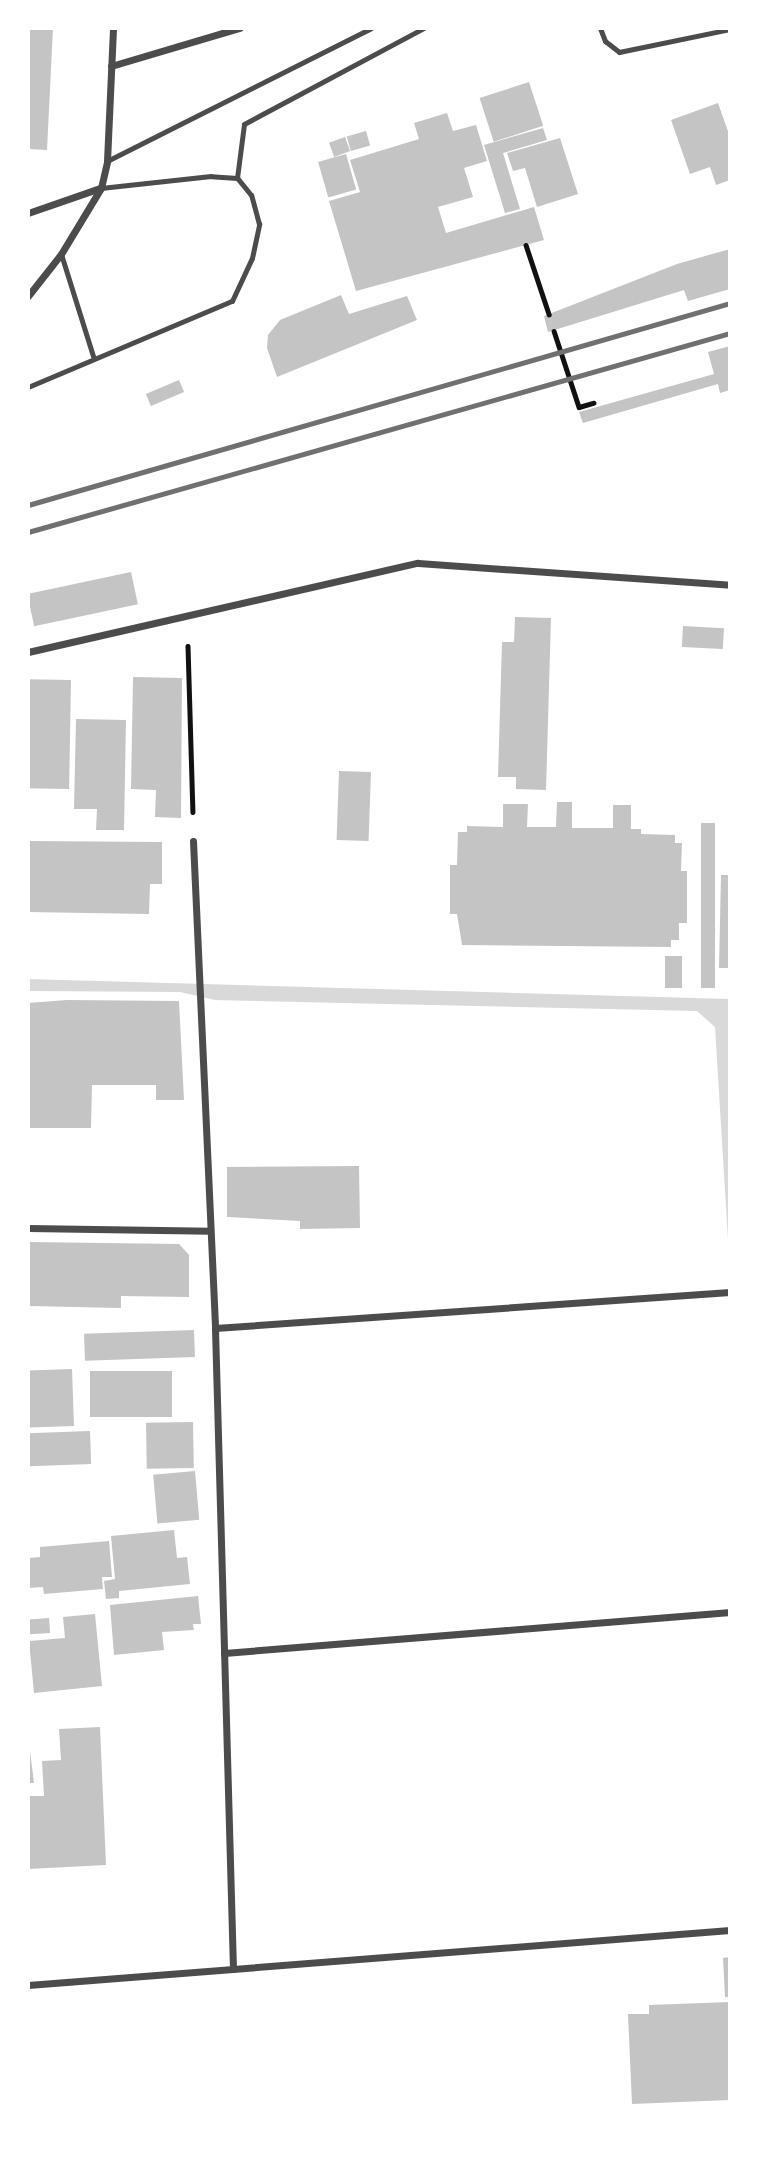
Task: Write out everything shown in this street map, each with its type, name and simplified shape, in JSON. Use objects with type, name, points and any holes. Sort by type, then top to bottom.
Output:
[{"type":"street","points":[[28,296],[61,254],[101,188],[107,161],[113,28]]},
{"type":"street","points":[[111,66],[239,28]]},
{"type":"street","points":[[28,213],[101,188]]},
{"type":"street","points":[[28,652],[418,564],[730,585]]},
{"type":"street","points":[[193,841],[198,1009],[215,1328],[233,1969]]},
{"type":"street","points":[[28,1228],[210,1231]]},
{"type":"street","points":[[215,1328],[730,1292]]},
{"type":"street","points":[[224,1653],[730,1612]]},
{"type":"street","points":[[28,1985],[730,1930]]},
{"type":"lane","points":[[107,161],[371,28]]},
{"type":"lane","points":[[237,178],[244,124],[424,28]]},
{"type":"lane","points":[[600,28],[605,40],[619,52],[730,29]]},
{"type":"lane","points":[[28,387],[93,356],[232,301],[252,258],[259,224],[251,195],[237,178],[211,176],[101,188]]},
{"type":"lane","points":[[61,254],[93,356]]},
{"type":"path","points":[[526,245],[549,314]]},
{"type":"path","points":[[554,331],[579,407],[593,403]]},
{"type":"path","points":[[187,618],[193,841]]},
{"type":"shaded area","points":[[28,979],[730,999],[730,1273],[715,1027],[697,1011],[215,1000],[180,992],[28,991]]},
{"type":"building","points":[[28,28],[53,28],[47,150],[28,149]]},
{"type":"building","points":[[529,82],[543,126],[494,142],[480,98]]},
{"type":"building","points":[[718,103],[730,137],[730,180],[716,185],[710,167],[690,174],[671,120]]},
{"type":"building","points":[[447,113],[453,131],[476,125],[487,161],[464,168],[473,197],[438,207],[446,233],[534,207],[544,240],[356,291],[329,201],[360,192],[350,160],[419,139],[414,123]]},
{"type":"building","points":[[543,128],[547,140],[503,153],[520,209],[505,213],[484,145]]},
{"type":"building","points":[[366,131],[370,145],[351,151],[347,137]]},
{"type":"building","points":[[345,137],[350,151],[334,157],[329,143]]},
{"type":"building","points":[[560,138],[578,194],[537,207],[525,168],[513,171],[507,153]]},
{"type":"building","points":[[346,154],[356,190],[328,198],[318,162]]},
{"type":"building","points":[[730,249],[730,289],[688,301],[684,290],[548,332],[544,316],[677,264]]},
{"type":"building","points":[[341,295],[349,314],[407,296],[417,320],[277,377],[267,348],[268,335],[280,320]]},
{"type":"building","points":[[730,346],[730,390],[720,393],[718,384],[583,423],[579,412],[714,374],[708,352]]},
{"type":"building","points":[[179,380],[184,392],[151,406],[146,394]]},
{"type":"building","points":[[131,572],[138,604],[34,626],[28,594]]},
{"type":"building","points":[[515,617],[551,618],[546,790],[516,789],[516,777],[498,777],[502,642],[514,642]]},
{"type":"building","points":[[683,626],[724,628],[723,649],[682,647]]},
{"type":"building","points":[[133,677],[182,678],[181,818],[155,817],[156,790],[131,789]]},
{"type":"building","points":[[28,679],[71,680],[69,789],[28,788]]},
{"type":"building","points":[[76,719],[126,720],[124,830],[96,830],[97,809],[74,809]]},
{"type":"building","points":[[339,771],[371,772],[369,841],[337,840]]},
{"type":"building","points":[[557,802],[572,802],[572,828],[613,828],[613,805],[631,805],[631,829],[641,829],[641,834],[675,835],[675,843],[682,843],[681,871],[687,871],[687,923],[679,923],[679,940],[671,940],[671,947],[462,945],[457,914],[450,914],[450,865],[457,865],[458,832],[467,832],[467,826],[503,827],[503,804],[528,804],[527,827],[556,827]]},
{"type":"building","points":[[701,823],[715,823],[715,988],[701,988]]},
{"type":"building","points":[[28,841],[162,842],[162,884],[150,884],[149,914],[28,912]]},
{"type":"building","points":[[721,875],[730,875],[730,968],[719,968]]},
{"type":"building","points":[[665,956],[682,956],[682,988],[665,988]]},
{"type":"building","points":[[67,1000],[179,1001],[184,1100],[156,1100],[156,1085],[92,1085],[91,1128],[28,1128],[28,1003]]},
{"type":"building","points":[[359,1166],[360,1228],[300,1229],[300,1221],[227,1217],[227,1167]]},
{"type":"building","points":[[28,1242],[179,1244],[189,1255],[189,1297],[121,1296],[121,1308],[28,1306]]},
{"type":"building","points":[[194,1330],[195,1357],[85,1361],[84,1334]]},
{"type":"building","points":[[72,1369],[74,1426],[30,1428],[28,1371]]},
{"type":"building","points":[[90,1371],[172,1371],[172,1417],[90,1417]]},
{"type":"building","points":[[193,1422],[194,1468],[147,1469],[146,1423]]},
{"type":"building","points":[[90,1431],[91,1464],[29,1466],[28,1433]]},
{"type":"building","points":[[195,1471],[199,1520],[157,1523],[153,1475]]},
{"type":"building","points":[[174,1530],[177,1558],[187,1557],[190,1584],[119,1591],[119,1598],[106,1599],[104,1581],[115,1579],[111,1536]]},
{"type":"building","points":[[109,1541],[112,1577],[102,1577],[103,1589],[44,1594],[43,1587],[28,1588],[28,1558],[40,1557],[40,1547]]},
{"type":"building","points":[[198,1596],[201,1624],[193,1624],[194,1630],[162,1632],[164,1650],[114,1655],[110,1605]]},
{"type":"building","points":[[95,1614],[102,1686],[34,1693],[29,1641],[65,1638],[63,1617]]},
{"type":"building","points":[[49,1618],[50,1633],[30,1634],[29,1619]]},
{"type":"building","points":[[100,1727],[106,1865],[28,1869],[28,1796],[44,1796],[42,1761],[61,1760],[59,1729]]},
{"type":"building","points":[[28,1735],[34,1783],[28,1783]]},
{"type":"building","points":[[730,1957],[730,1997],[725,1997],[723,1958]]},
{"type":"building","points":[[730,2002],[730,2100],[632,2104],[628,2014],[649,2014],[649,2005]]},
{"type":"railway","points":[[28,505],[730,303]]},
{"type":"railway","points":[[28,532],[730,333]]}]
